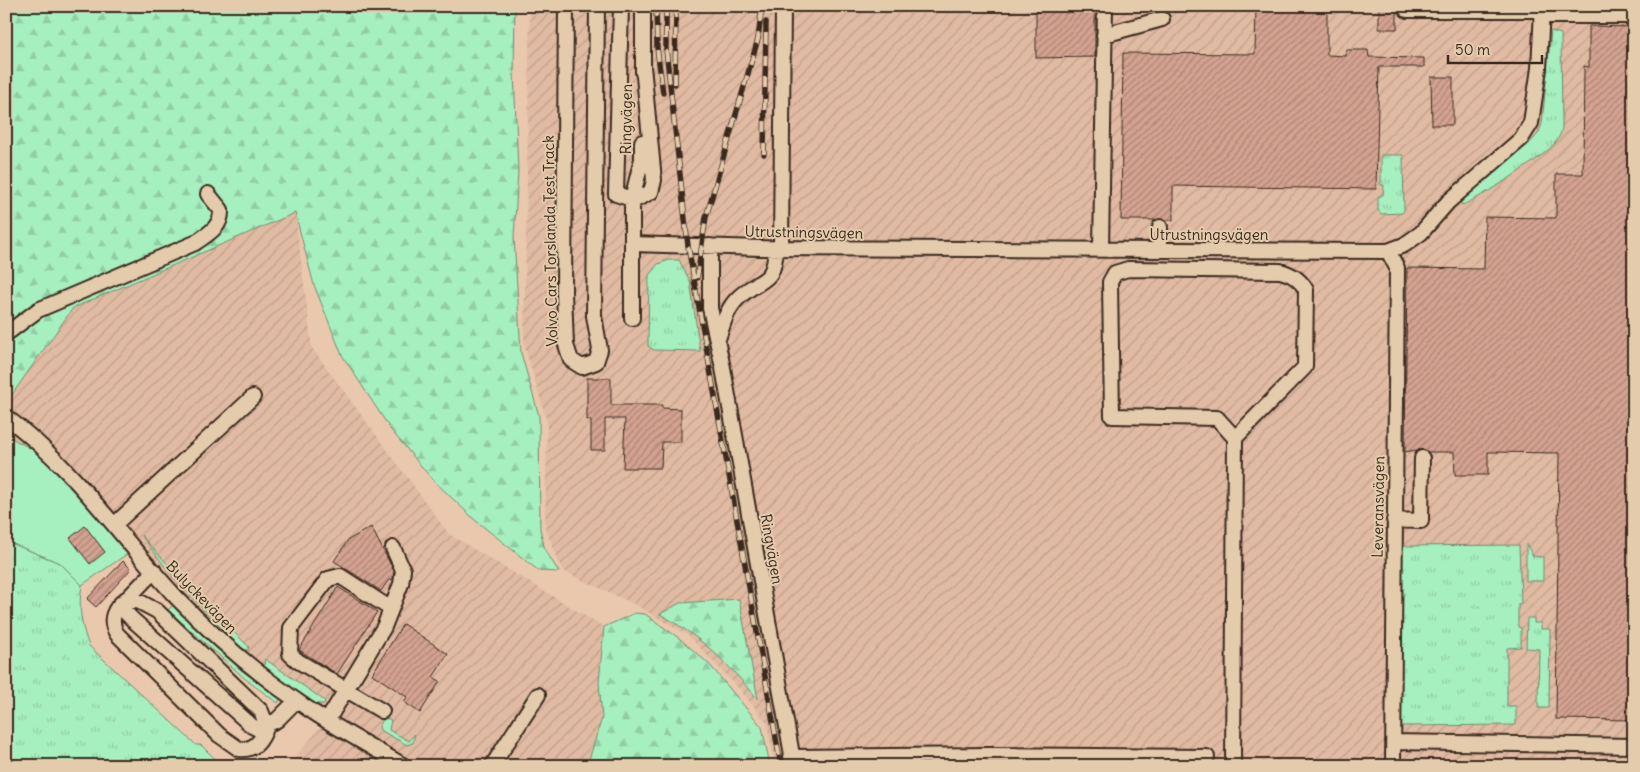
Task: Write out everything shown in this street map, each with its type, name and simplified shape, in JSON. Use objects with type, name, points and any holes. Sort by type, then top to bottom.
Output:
[{"type":"street","name":"Volvo Cars Torslanda Test Track","points":[[566,6],[564,282],[566,344],[570,360],[582,367],[596,362],[600,350],[594,316],[596,6]]},
{"type":"street","points":[[621,6],[619,174],[616,194],[632,199]]},
{"type":"street","name":"Ringvägen","points":[[632,318],[632,199],[642,159],[643,6]]},
{"type":"street","name":"Ringvägen","points":[[718,339],[727,313],[739,297],[761,284],[770,275],[775,264],[778,248],[783,6]]},
{"type":"street","points":[[1102,249],[1105,6]]},
{"type":"street","points":[[1407,10],[1634,16]]},
{"type":"street","name":"Utrustningsvägen","points":[[710,246],[778,248],[1388,250],[1404,245],[1421,233],[1448,202],[1521,139],[1531,123],[1539,68],[1542,13]]},
{"type":"street","points":[[1104,35],[1162,19]]},
{"type":"street","points":[[6,334],[38,310],[184,248],[216,228],[221,219],[221,210],[208,194]]},
{"type":"street","points":[[1160,227],[1160,250]]},
{"type":"street","points":[[633,244],[710,246]]},
{"type":"street","name":"Ringvägen","points":[[710,246],[709,289],[713,324],[718,339],[792,761]]},
{"type":"street","name":"Leveransvägen","points":[[1388,250],[1397,268],[1393,766]]},
{"type":"street","points":[[1233,766],[1235,438],[1217,418],[1112,416],[1110,282],[1115,273],[1128,269],[1280,271],[1288,273],[1302,283],[1306,290],[1305,367],[1235,438]]},
{"type":"street","points":[[114,525],[253,397]]},
{"type":"street","name":"Bulyckevägen","points":[[6,417],[27,432],[70,473],[177,597],[227,646],[296,701],[404,766]]},
{"type":"street","points":[[1394,520],[1421,521],[1422,458]]},
{"type":"street","points":[[327,721],[384,627],[404,575],[393,548]]},
{"type":"street","points":[[126,599],[140,602],[156,611],[261,711],[265,716],[267,726],[260,742],[244,749],[239,749],[220,735],[117,634],[113,627],[116,608],[154,571]]},
{"type":"street","points":[[382,711],[290,654],[291,628],[328,579],[334,576],[340,576],[391,609]]},
{"type":"street","points":[[126,599],[123,608],[133,620],[252,726],[258,729],[267,726],[277,720],[296,701]]},
{"type":"street","points":[[492,766],[538,695]]},
{"type":"street","points":[[1393,742],[1634,746]]},
{"type":"street","points":[[792,761],[1207,757]]},
{"type":"shaded area","points":[[530,6],[1634,6],[1634,766],[775,766],[767,723],[741,691],[689,636],[636,605],[563,571],[545,528],[547,422],[524,344]]},
{"type":"shaded area","points":[[295,213],[312,348],[449,534],[604,627],[599,682],[602,718],[587,766],[288,766],[320,728],[249,673],[127,554],[46,457],[6,435],[6,403],[73,308]]},
{"type":"green space","points":[[6,6],[515,6],[514,72],[518,171],[514,237],[521,353],[539,416],[540,529],[545,550],[559,572],[539,571],[475,520],[432,479],[391,430],[342,355],[314,285],[295,213],[73,308],[6,403]]},
{"type":"green space","points":[[1551,31],[1561,34],[1562,126],[1559,137],[1549,149],[1525,167],[1482,195],[1462,205],[1460,200],[1529,144],[1538,134],[1542,124]]},
{"type":"green space","points":[[1381,155],[1403,155],[1404,211],[1402,213],[1381,214],[1378,210],[1378,197],[1383,195],[1384,185],[1381,185]]},
{"type":"green space","points":[[669,260],[679,260],[690,281],[700,351],[654,350],[648,346],[649,275],[658,264]]},
{"type":"green space","points":[[6,435],[46,457],[127,554],[82,585],[60,563],[6,541]]},
{"type":"green space","points":[[141,535],[189,588],[249,647],[248,650],[240,648],[170,573]]},
{"type":"green space","points":[[6,541],[60,563],[82,585],[81,616],[89,646],[196,745],[201,745],[222,766],[6,766]]},
{"type":"green space","points":[[1526,544],[1533,556],[1543,557],[1543,581],[1526,581]]},
{"type":"green space","points":[[1519,545],[1521,604],[1518,604],[1518,627],[1521,628],[1521,647],[1507,648],[1507,706],[1516,706],[1516,725],[1401,726],[1400,546]]},
{"type":"green space","points":[[739,599],[758,699],[735,673],[702,642],[660,614],[680,603]]},
{"type":"green space","points":[[173,605],[241,670],[280,699],[278,703],[249,682],[168,610]]},
{"type":"green space","points":[[635,613],[645,614],[680,639],[709,664],[762,727],[770,766],[587,766],[602,718],[599,682],[604,627]]},
{"type":"green space","points":[[1527,618],[1534,618],[1534,623],[1541,623],[1541,629],[1550,629],[1549,708],[1538,708],[1539,649],[1526,648]]},
{"type":"green space","points":[[265,659],[325,701],[324,704],[308,701],[292,691],[264,666]]},
{"type":"green space","points":[[384,717],[391,720],[389,730],[409,741],[415,734],[413,743],[407,745],[380,730],[379,727]]},
{"type":"building","points":[[1036,6],[1095,6],[1095,57],[1036,58]]},
{"type":"building","points":[[1256,6],[1327,6],[1327,55],[1346,56],[1346,50],[1368,50],[1369,57],[1424,58],[1424,67],[1379,67],[1376,189],[1173,186],[1173,220],[1121,220],[1123,53],[1255,54]]},
{"type":"building","points":[[1379,6],[1397,6],[1397,29],[1379,29]]},
{"type":"building","points":[[1589,26],[1634,27],[1634,720],[1556,719],[1559,453],[1488,452],[1488,475],[1455,475],[1454,452],[1428,452],[1422,449],[1405,452],[1407,268],[1484,269],[1485,217],[1556,218],[1556,174],[1583,174],[1584,66],[1589,67]]},
{"type":"building","points":[[1431,77],[1453,77],[1453,125],[1432,125]]},
{"type":"building","points":[[587,378],[611,378],[611,405],[662,405],[662,408],[681,409],[681,442],[662,442],[661,468],[623,468],[625,419],[605,419],[605,450],[591,450],[591,420],[587,420]]},
{"type":"building","points":[[85,526],[105,552],[90,564],[70,538]]},
{"type":"building","points":[[371,527],[394,571],[393,579],[388,581],[381,591],[334,561],[348,540]]},
{"type":"building","points":[[123,561],[131,569],[96,607],[87,599]]},
{"type":"building","points":[[338,587],[377,612],[337,674],[299,650]]},
{"type":"building","points":[[403,624],[448,654],[433,677],[440,681],[420,713],[404,702],[407,697],[372,674]]},
{"type":"railway","points":[[656,6],[657,48],[663,93]]},
{"type":"railway","points":[[666,6],[666,49],[688,246],[781,766]]},
{"type":"railway","points":[[675,84],[676,6]]},
{"type":"railway","points":[[697,278],[706,217],[758,39],[762,6]]},
{"type":"railway","points":[[764,154],[766,22]]}]
